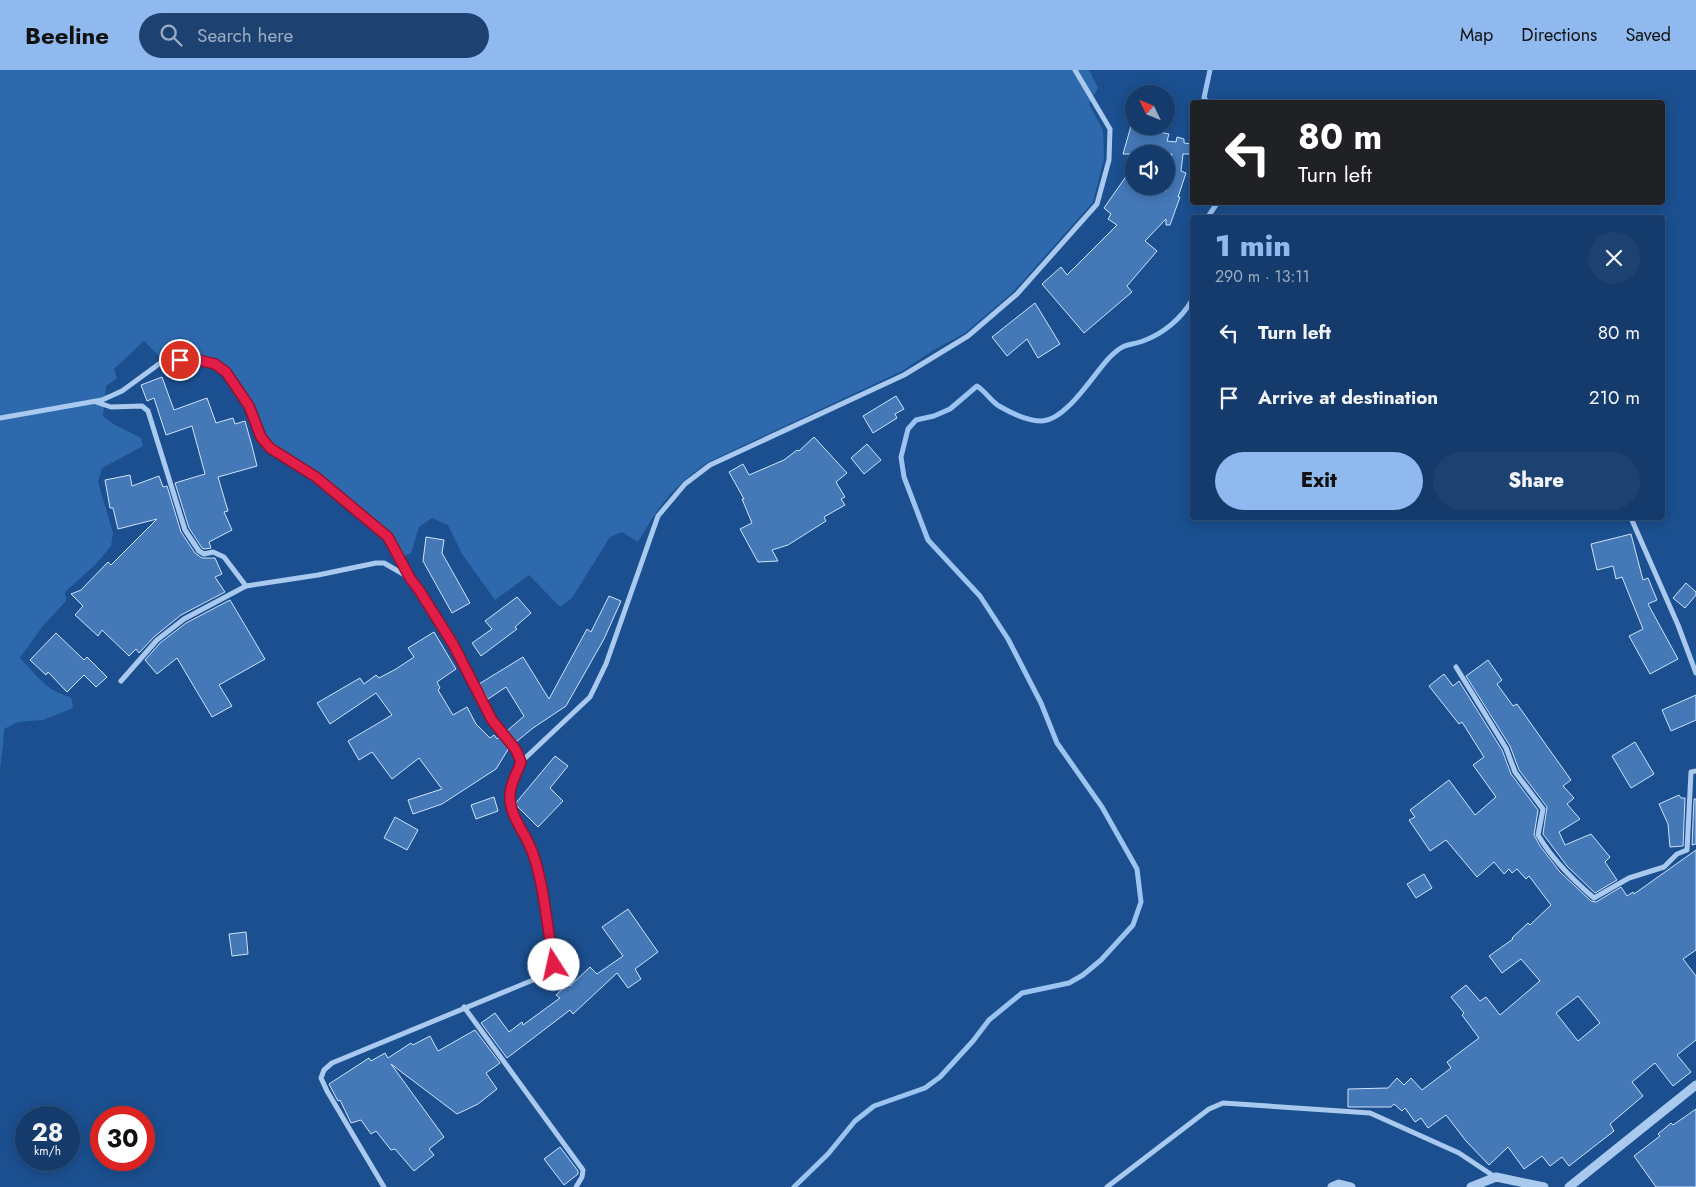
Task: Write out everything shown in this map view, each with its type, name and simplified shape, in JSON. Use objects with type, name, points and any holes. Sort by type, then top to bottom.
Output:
[{"type":"street","points":[[384,1187],[327,1091],[321,1078],[324,1070],[332,1063],[550,973],[554,968],[538,873],[531,847],[512,812],[509,796],[511,785],[521,762],[590,698],[606,664],[642,557],[658,516],[685,484],[710,465],[904,375],[968,336],[1017,294],[1097,204],[1109,160],[1110,129],[1074,70]]},
{"type":"street","points":[[0,418],[95,402],[122,391],[162,362],[198,360],[215,364],[226,372],[249,406],[261,437],[270,448],[316,477],[388,537],[410,578],[453,644],[492,720],[516,750],[521,762]]},
{"type":"street","points":[[95,402],[111,407],[142,406],[148,410],[185,530],[198,551],[204,554],[212,552],[224,557],[246,586]]},
{"type":"street","points":[[1632,520],[1678,625],[1696,673]]},
{"type":"street","points":[[121,682],[157,640],[184,619],[246,586],[318,575],[376,563],[384,563],[410,578]]},
{"type":"street","points":[[1456,668],[1506,748],[1519,778],[1544,809],[1538,835],[1543,844],[1562,867],[1594,898],[1629,878],[1664,867],[1677,854],[1688,850],[1691,772],[1696,771]]},
{"type":"street","points":[[464,1007],[583,1170],[582,1177],[576,1187]]},
{"type":"street","points":[[1569,1187],[1696,1085]]},
{"type":"street","points":[[1107,1187],[1209,1109],[1223,1103],[1370,1113],[1459,1153],[1496,1177],[1544,1187]]},
{"type":"street","points":[[1471,1187],[1496,1177]]},
{"type":"street","points":[[1332,1187],[1339,1184],[1351,1187]]},
{"type":"shaded area","points":[[0,70],[1089,70],[1098,88],[1089,104],[1103,130],[1104,159],[1093,202],[1014,291],[965,333],[932,351],[902,371],[708,462],[685,480],[668,497],[638,542],[622,532],[610,537],[572,598],[560,607],[529,575],[495,600],[462,554],[448,525],[432,518],[419,527],[411,553],[402,557],[391,534],[318,474],[273,445],[264,435],[252,404],[228,369],[217,360],[199,357],[161,358],[144,341],[114,369],[117,378],[106,386],[103,416],[113,424],[141,438],[143,446],[102,468],[98,482],[113,533],[111,546],[95,565],[65,592],[66,601],[42,627],[20,658],[49,687],[71,697],[73,708],[43,720],[18,722],[4,729],[0,772]]},
{"type":"building","points":[[1128,135],[1169,135],[1167,141],[1176,142],[1177,137],[1184,139],[1184,143],[1190,144],[1190,154],[1183,154],[1181,171],[1186,173],[1170,225],[1166,225],[1166,219],[1145,241],[1157,251],[1127,286],[1132,292],[1084,333],[1042,284],[1061,267],[1067,275],[1117,225],[1108,219],[1111,214],[1104,208],[1125,178],[1125,195],[1175,195],[1175,145],[1126,145]]},
{"type":"building","points":[[1035,303],[1060,344],[1038,358],[1027,339],[1007,356],[992,337]]},
{"type":"building","points":[[162,377],[174,410],[207,398],[216,423],[233,418],[235,424],[245,421],[257,466],[218,477],[228,511],[224,512],[232,530],[209,542],[211,548],[202,548],[189,528],[175,483],[205,474],[192,426],[166,435],[154,398],[147,401],[141,385]]},
{"type":"building","points":[[896,396],[904,409],[895,414],[897,418],[873,433],[863,416]]},
{"type":"building","points":[[814,437],[847,473],[836,482],[845,497],[841,499],[845,505],[824,517],[826,521],[788,545],[772,550],[778,561],[758,562],[740,529],[752,523],[742,499],[744,499],[729,472],[743,464],[749,475],[784,460],[797,450],[799,451]]},
{"type":"building","points":[[867,444],[881,460],[864,474],[851,458]]},
{"type":"building","points":[[130,475],[132,486],[159,476],[163,487],[167,486],[181,532],[195,553],[202,558],[215,558],[222,574],[215,577],[225,592],[181,615],[154,637],[139,653],[136,649],[129,656],[102,630],[98,636],[75,615],[83,606],[71,594],[81,590],[108,562],[111,565],[157,519],[118,529],[113,508],[110,508],[105,480]]},
{"type":"building","points":[[1631,534],[1643,580],[1648,578],[1657,600],[1648,604],[1678,659],[1650,674],[1629,636],[1643,629],[1622,577],[1616,579],[1613,566],[1597,570],[1591,544]]},
{"type":"building","points":[[426,537],[444,540],[442,553],[470,603],[452,613],[423,561]]},
{"type":"building","points":[[1686,583],[1696,592],[1696,595],[1685,608],[1673,598]]},
{"type":"building","points":[[609,596],[621,601],[604,639],[566,706],[516,742],[507,731],[524,716],[506,687],[488,699],[479,684],[523,657],[549,699],[587,629],[591,632]]},
{"type":"building","points":[[517,597],[531,613],[515,627],[517,629],[481,656],[472,643],[492,629],[485,621]]},
{"type":"building","points":[[230,600],[265,659],[219,685],[232,706],[212,717],[177,658],[157,674],[145,660],[160,643],[186,623]]},
{"type":"building","points":[[434,632],[456,669],[437,682],[440,688],[438,690],[453,715],[467,707],[476,724],[490,738],[494,735],[497,739],[500,736],[509,748],[496,769],[442,804],[413,814],[408,800],[442,789],[419,758],[392,779],[372,752],[359,760],[348,741],[392,715],[376,693],[330,724],[317,703],[360,678],[364,684],[376,675],[379,678],[396,669],[414,657],[408,648]]},
{"type":"building","points":[[56,633],[84,660],[87,657],[107,677],[96,687],[84,675],[67,692],[48,672],[46,675],[30,660]]},
{"type":"building","points":[[1488,660],[1502,680],[1497,684],[1513,706],[1517,704],[1571,780],[1563,786],[1574,798],[1567,804],[1580,819],[1559,832],[1565,845],[1591,834],[1610,857],[1605,862],[1617,880],[1595,893],[1567,866],[1543,834],[1547,807],[1519,770],[1510,746],[1466,676]]},
{"type":"building","points":[[1444,674],[1453,686],[1459,681],[1502,750],[1511,774],[1538,810],[1534,835],[1540,846],[1560,872],[1591,901],[1596,902],[1621,887],[1627,896],[1633,892],[1634,894],[1696,850],[1696,950],[1683,959],[1696,976],[1696,1040],[1677,1055],[1691,1072],[1673,1086],[1655,1063],[1632,1082],[1643,1096],[1610,1124],[1614,1131],[1569,1166],[1562,1157],[1550,1166],[1542,1156],[1524,1169],[1508,1147],[1489,1165],[1466,1141],[1446,1115],[1428,1128],[1421,1118],[1415,1122],[1405,1108],[1402,1111],[1394,1104],[1391,1107],[1348,1107],[1348,1089],[1388,1088],[1397,1078],[1404,1085],[1411,1078],[1422,1090],[1451,1068],[1447,1062],[1479,1038],[1462,1015],[1464,1013],[1451,997],[1466,985],[1480,1001],[1486,997],[1500,1015],[1540,981],[1521,959],[1502,973],[1489,956],[1513,939],[1528,923],[1530,925],[1551,905],[1529,876],[1526,879],[1517,869],[1512,873],[1509,869],[1504,874],[1494,862],[1477,877],[1446,840],[1430,851],[1409,820],[1415,817],[1410,810],[1449,780],[1475,815],[1496,797],[1473,765],[1484,757],[1462,722],[1459,724],[1429,686]],"holes":[[[1578,996],[1600,1023],[1578,1041],[1556,1013]]]},
{"type":"building","points":[[1696,695],[1696,720],[1671,731],[1662,710]]},
{"type":"building","points":[[1635,742],[1654,774],[1631,788],[1612,756]]},
{"type":"building","points":[[555,756],[568,766],[550,788],[563,801],[538,827],[515,804]]},
{"type":"building","points":[[1679,795],[1681,798],[1685,798],[1683,846],[1670,847],[1668,824],[1659,804]]},
{"type":"building","points":[[494,797],[498,811],[476,819],[471,805]]},
{"type":"building","points":[[1694,799],[1696,799],[1696,844],[1692,845]]},
{"type":"building","points":[[395,817],[418,830],[407,850],[384,838]]},
{"type":"building","points":[[1424,874],[1432,888],[1416,898],[1407,884]]},
{"type":"building","points":[[628,909],[658,952],[635,969],[641,979],[628,988],[617,973],[573,1014],[570,1010],[507,1058],[481,1023],[495,1013],[509,1032],[522,1022],[523,1025],[560,998],[556,995],[568,984],[570,986],[590,967],[597,974],[623,956],[602,927]]},
{"type":"building","points":[[246,932],[248,954],[232,956],[229,934]]},
{"type":"building","points":[[475,1030],[500,1063],[486,1073],[497,1089],[478,1104],[457,1114],[391,1064],[444,1137],[429,1149],[434,1155],[414,1171],[395,1149],[391,1150],[376,1131],[371,1134],[361,1120],[351,1123],[340,1100],[338,1101],[329,1084],[369,1058],[371,1061],[385,1053],[388,1058],[411,1043],[413,1045],[430,1036],[438,1051]]},
{"type":"building","points":[[1696,1109],[1696,1187],[1656,1187],[1634,1156],[1660,1136],[1658,1134],[1671,1123],[1673,1125]]},
{"type":"building","points":[[560,1147],[578,1171],[578,1174],[564,1185],[544,1159]]},
{"type":"waterway","points":[[1206,100],[1204,98],[1210,70]]},
{"type":"waterway","points":[[1209,215],[1216,205]]},
{"type":"waterway","points":[[794,1187],[828,1154],[855,1121],[874,1106],[925,1088],[940,1077],[973,1041],[989,1020],[1022,993],[1069,983],[1083,975],[1101,960],[1133,925],[1141,902],[1137,869],[1102,807],[1057,743],[1041,703],[1008,639],[980,596],[928,540],[904,477],[901,457],[908,429],[916,420],[934,416],[950,409],[977,386],[996,404],[1014,414],[1037,421],[1051,419],[1070,405],[1115,352],[1165,330],[1190,304]]},
{"type":"route","points":[[180,360],[198,360],[215,364],[226,372],[249,406],[261,437],[270,448],[316,477],[388,537],[410,578],[453,644],[492,720],[506,740],[516,750],[521,762],[511,785],[509,796],[512,812],[531,847],[543,896],[554,965]]}]
